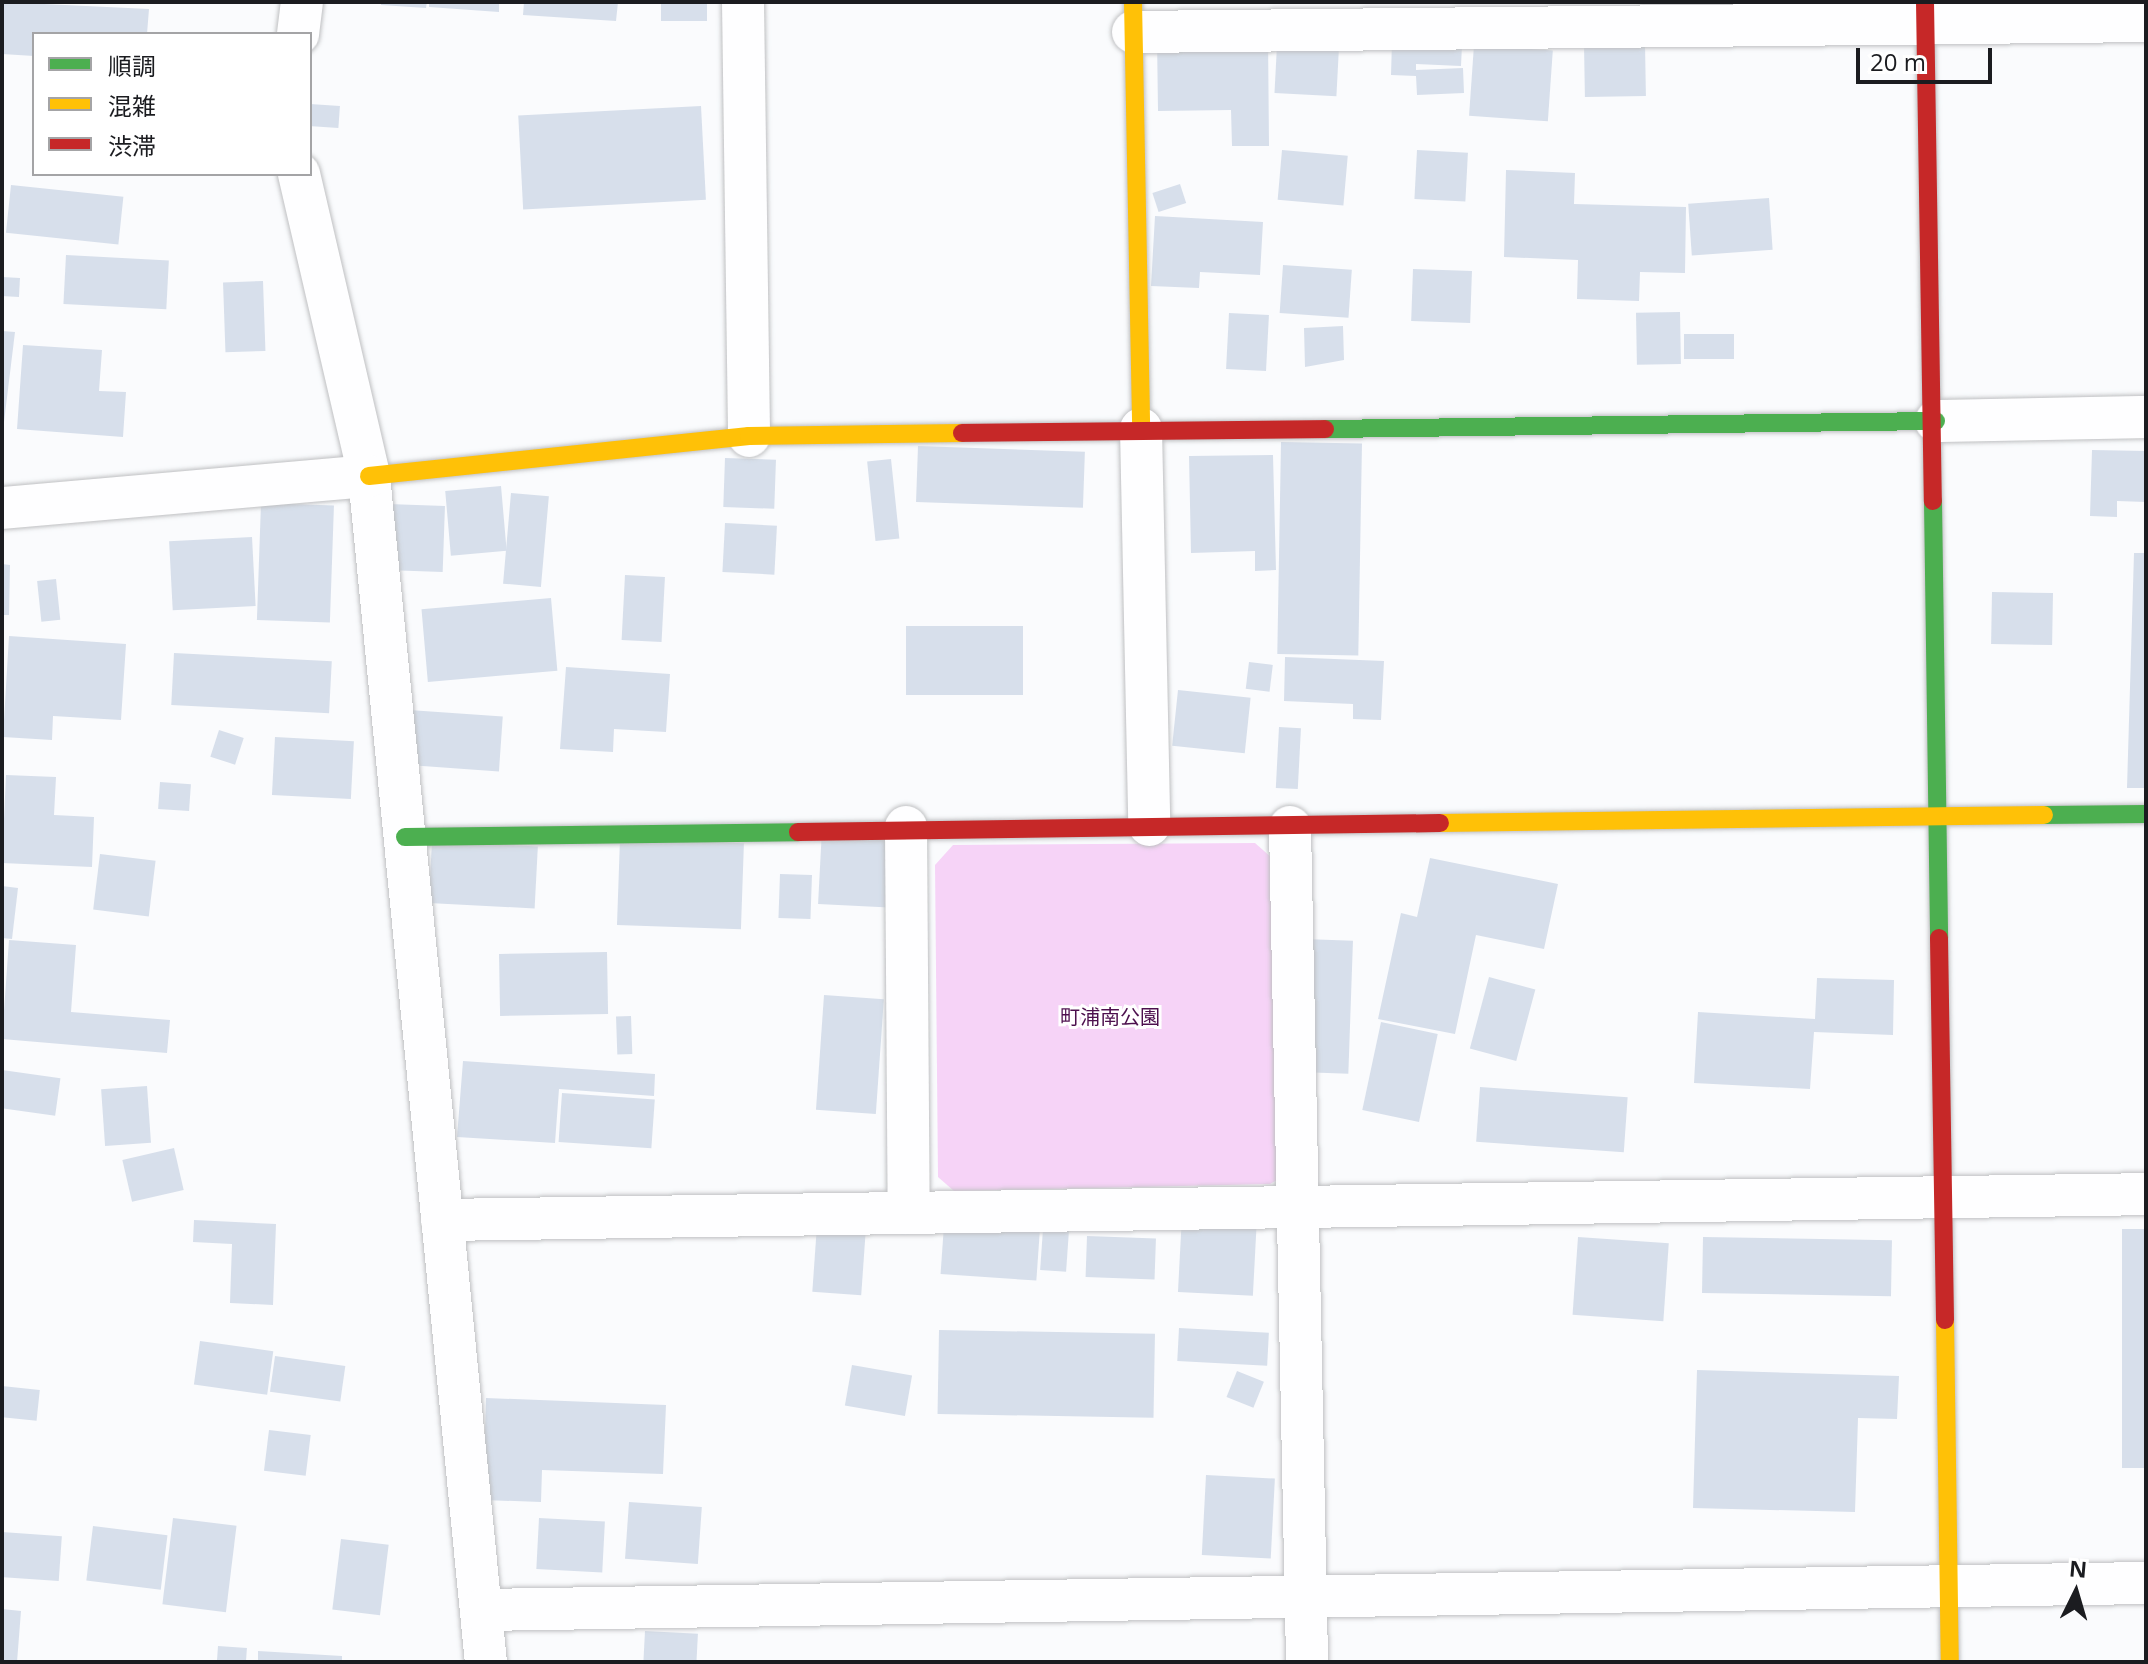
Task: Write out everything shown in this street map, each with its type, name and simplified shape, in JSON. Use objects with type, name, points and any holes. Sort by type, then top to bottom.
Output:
[{"type":"street","points":[[298,32],[302,2]]},
{"type":"street","points":[[743,2],[749,436]]},
{"type":"street","points":[[1925,13],[1936,421],[1938,816],[1950,1662]]},
{"type":"street","points":[[1149,825],[1133,17],[1925,13],[2146,21]]},
{"type":"street","points":[[299,176],[369,476],[486,1662]]},
{"type":"street","points":[[2,508],[369,476],[749,436],[2146,417]]},
{"type":"street","points":[[405,837],[906,827],[1290,827],[2146,814]]},
{"type":"street","points":[[906,827],[909,1213]]},
{"type":"street","points":[[1290,827],[1307,1662]]},
{"type":"street","points":[[442,1220],[909,1213],[1298,1212],[1944,1195],[2146,1194]]},
{"type":"street","points":[[482,1610],[2146,1583]]},
{"type":"green space","name":"町浦南公園","points":[[1255,843],[1279,864],[1288,1174],[1270,1184],[954,1191],[938,1177],[935,865],[953,845]]},
{"type":"building","points":[[2,2],[149,9],[147,32],[32,32],[32,56],[2,54]]},
{"type":"building","points":[[381,2],[427,2],[426,8],[381,5]]},
{"type":"building","points":[[429,2],[499,2],[499,12],[429,7]]},
{"type":"building","points":[[524,2],[618,2],[616,21],[523,15]]},
{"type":"building","points":[[661,2],[707,2],[707,21],[661,21]]},
{"type":"building","points":[[1268,36],[1269,146],[1232,146],[1231,110],[1158,111],[1157,38]]},
{"type":"building","points":[[1392,41],[1462,45],[1461,66],[1416,64],[1416,70],[1463,68],[1464,93],[1417,95],[1416,76],[1391,75]]},
{"type":"building","points":[[1645,44],[1646,96],[1585,97],[1584,45]]},
{"type":"building","points":[[1277,45],[1339,48],[1336,96],[1274,93]]},
{"type":"building","points":[[1474,45],[1553,51],[1548,121],[1469,116]]},
{"type":"building","points":[[312,104],[340,106],[338,128],[312,126]]},
{"type":"building","points":[[701,106],[706,200],[523,209],[518,116]]},
{"type":"building","points":[[1282,150],[1348,156],[1343,206],[1278,200]]},
{"type":"building","points":[[1417,150],[1468,153],[1465,202],[1414,199]]},
{"type":"building","points":[[1506,170],[1575,173],[1574,204],[1686,207],[1685,273],[1640,272],[1639,301],[1577,299],[1578,260],[1504,257]]},
{"type":"building","points":[[1180,184],[1186,203],[1159,212],[1152,193]]},
{"type":"building","points":[[11,185],[123,197],[118,245],[6,233]]},
{"type":"building","points":[[1769,198],[1773,250],[1692,256],[1688,204]]},
{"type":"building","points":[[1155,216],[1263,222],[1260,275],[1200,272],[1199,288],[1151,286]]},
{"type":"building","points":[[66,255],[169,260],[166,309],[63,304]]},
{"type":"building","points":[[1283,265],[1352,270],[1348,318],[1280,313]]},
{"type":"building","points":[[1413,269],[1472,271],[1470,323],[1411,321]]},
{"type":"building","points":[[2,277],[20,278],[19,297],[2,296]]},
{"type":"building","points":[[263,281],[265,351],[225,352],[223,282]]},
{"type":"building","points":[[1680,312],[1681,364],[1637,365],[1636,313]]},
{"type":"building","points":[[1229,313],[1269,315],[1266,371],[1226,369]]},
{"type":"building","points":[[1343,326],[1344,360],[1305,367],[1304,328]]},
{"type":"building","points":[[2,331],[15,332],[4,422],[2,422]]},
{"type":"building","points":[[1684,334],[1734,334],[1734,359],[1684,359]]},
{"type":"building","points":[[23,345],[102,350],[99,391],[126,392],[123,437],[17,429]]},
{"type":"building","points":[[1281,442],[1362,443],[1358,655],[1277,654]]},
{"type":"building","points":[[918,446],[1085,452],[1083,508],[916,502]]},
{"type":"building","points":[[2092,450],[2146,451],[2146,502],[2117,501],[2117,517],[2090,516]]},
{"type":"building","points":[[1273,455],[1276,570],[1255,571],[1255,551],[1191,553],[1189,456]]},
{"type":"building","points":[[725,458],[776,460],[774,509],[723,507]]},
{"type":"building","points":[[891,459],[899,539],[875,541],[867,462]]},
{"type":"building","points":[[501,486],[507,551],[451,556],[445,491]]},
{"type":"building","points":[[511,493],[549,496],[541,587],[503,584]]},
{"type":"building","points":[[261,503],[334,506],[330,622],[257,620]]},
{"type":"building","points":[[388,504],[445,506],[443,572],[386,570]]},
{"type":"building","points":[[725,523],[777,526],[774,575],[722,572]]},
{"type":"building","points":[[252,537],[256,606],[173,610],[169,541]]},
{"type":"building","points":[[2134,553],[2146,553],[2146,788],[2127,788]]},
{"type":"building","points":[[2,564],[10,565],[9,615],[2,615]]},
{"type":"building","points":[[625,575],[665,577],[662,642],[622,640]]},
{"type":"building","points":[[56,579],[60,620],[41,622],[37,581]]},
{"type":"building","points":[[1992,592],[2053,593],[2052,645],[1991,644]]},
{"type":"building","points":[[551,598],[557,671],[428,682],[421,609]]},
{"type":"building","points":[[906,626],[1023,626],[1023,695],[906,695]]},
{"type":"building","points":[[9,636],[126,644],[121,720],[53,716],[52,740],[3,737]]},
{"type":"building","points":[[174,653],[332,661],[329,713],[171,705]]},
{"type":"building","points":[[1285,657],[1384,661],[1381,720],[1353,719],[1353,704],[1284,701]]},
{"type":"building","points":[[1249,662],[1273,665],[1270,692],[1246,689]]},
{"type":"building","points":[[566,667],[670,674],[666,732],[614,729],[613,752],[560,749]]},
{"type":"building","points":[[1178,690],[1251,698],[1245,753],[1172,746]]},
{"type":"building","points":[[409,710],[503,717],[499,771],[405,765]]},
{"type":"building","points":[[1279,727],[1301,728],[1298,789],[1276,788]]},
{"type":"building","points":[[219,730],[244,738],[235,765],[210,757]]},
{"type":"building","points":[[275,737],[354,741],[351,799],[272,795]]},
{"type":"building","points":[[6,775],[56,777],[54,815],[94,817],[92,867],[2,863]]},
{"type":"building","points":[[160,782],[191,784],[189,811],[158,809]]},
{"type":"building","points":[[822,829],[893,833],[889,908],[818,904]]},
{"type":"building","points":[[620,839],[744,843],[741,929],[617,925]]},
{"type":"building","points":[[432,841],[538,847],[535,908],[429,903]]},
{"type":"building","points":[[100,854],[156,861],[149,916],[93,910]]},
{"type":"building","points":[[1430,858],[1558,884],[1544,949],[1476,935],[1455,1034],[1378,1019],[1401,913],[1417,917]]},
{"type":"building","points":[[780,874],[812,875],[810,919],[778,918]]},
{"type":"building","points":[[2,886],[18,888],[12,939],[2,938]]},
{"type":"building","points":[[1304,939],[1353,941],[1348,1074],[1299,1072]]},
{"type":"building","points":[[9,940],[76,945],[71,1012],[170,1020],[167,1053],[2,1039]]},
{"type":"building","points":[[607,952],[608,1014],[500,1016],[499,954]]},
{"type":"building","points":[[1489,977],[1535,989],[1516,1061],[1470,1048]]},
{"type":"building","points":[[1817,978],[1894,980],[1893,1035],[1814,1032],[1810,1089],[1694,1083],[1698,1012],[1815,1019]]},
{"type":"building","points":[[824,995],[884,999],[876,1114],[816,1110]]},
{"type":"building","points":[[631,1016],[632,1054],[617,1055],[616,1017]]},
{"type":"building","points":[[1381,1022],[1438,1034],[1419,1122],[1362,1110]]},
{"type":"building","points":[[463,1061],[655,1074],[654,1096],[559,1089],[555,1143],[457,1137]]},
{"type":"building","points":[[2,1070],[60,1078],[55,1116],[2,1108]]},
{"type":"building","points":[[147,1086],[151,1143],[105,1146],[101,1089]]},
{"type":"building","points":[[1480,1087],[1628,1097],[1624,1152],[1476,1142]]},
{"type":"building","points":[[562,1093],[655,1099],[651,1148],[559,1142]]},
{"type":"building","points":[[174,1148],[184,1190],[132,1202],[122,1160]]},
{"type":"building","points":[[1182,1215],[1257,1219],[1253,1296],[1178,1292]]},
{"type":"building","points":[[194,1220],[276,1224],[273,1305],[230,1303],[232,1244],[193,1242]]},
{"type":"building","points":[[817,1225],[866,1228],[861,1295],[812,1292]]},
{"type":"building","points":[[944,1225],[1040,1232],[1036,1281],[941,1274]]},
{"type":"building","points":[[1043,1229],[1069,1231],[1066,1272],[1040,1270]]},
{"type":"building","points":[[2122,1229],[2146,1229],[2146,1468],[2122,1468]]},
{"type":"building","points":[[1087,1236],[1156,1238],[1155,1279],[1086,1277]]},
{"type":"building","points":[[1578,1237],[1669,1243],[1663,1321],[1573,1315]]},
{"type":"building","points":[[1703,1237],[1892,1240],[1891,1296],[1702,1293]]},
{"type":"building","points":[[1179,1328],[1269,1333],[1267,1366],[1177,1361]]},
{"type":"building","points":[[939,1330],[1155,1334],[1154,1418],[938,1414]]},
{"type":"building","points":[[200,1341],[273,1351],[267,1395],[194,1385]]},
{"type":"building","points":[[275,1356],[345,1366],[340,1402],[270,1392]]},
{"type":"building","points":[[852,1365],[912,1376],[905,1416],[845,1405]]},
{"type":"building","points":[[1697,1370],[1899,1376],[1897,1419],[1858,1418],[1855,1512],[1693,1508]]},
{"type":"building","points":[[1237,1371],[1264,1382],[1253,1408],[1227,1397]]},
{"type":"building","points":[[2,1386],[40,1390],[37,1421],[2,1417]]},
{"type":"building","points":[[486,1398],[666,1405],[663,1474],[542,1470],[541,1502],[483,1500]]},
{"type":"building","points":[[269,1430],[311,1435],[306,1476],[264,1471]]},
{"type":"building","points":[[1206,1475],[1275,1479],[1271,1559],[1202,1555]]},
{"type":"building","points":[[629,1502],[702,1507],[698,1564],[625,1559]]},
{"type":"building","points":[[173,1518],[237,1526],[226,1612],[162,1604]]},
{"type":"building","points":[[539,1518],[605,1521],[602,1572],[536,1569]]},
{"type":"building","points":[[93,1526],[167,1535],[161,1590],[86,1581]]},
{"type":"building","points":[[2,1532],[62,1536],[59,1581],[2,1577]]},
{"type":"building","points":[[341,1539],[389,1545],[380,1615],[332,1609]]},
{"type":"building","points":[[2,1609],[21,1611],[17,1662],[2,1662]]},
{"type":"building","points":[[645,1631],[698,1634],[696,1662],[643,1662]]},
{"type":"building","points":[[218,1646],[247,1648],[246,1662],[217,1662]]},
{"type":"building","points":[[258,1651],[342,1656],[342,1662],[258,1662]]},
{"type":"traffic: fast","points":[[1325,429],[1936,421]]},
{"type":"traffic: fast","points":[[1933,501],[1939,938]]},
{"type":"traffic: fast","points":[[2044,815],[2146,814]]},
{"type":"traffic: fast","points":[[405,837],[798,832]]},
{"type":"traffic: slow","points":[[1133,2],[1141,429]]},
{"type":"traffic: slow","points":[[369,476],[749,436],[962,433]]},
{"type":"traffic: slow","points":[[1440,823],[2044,815]]},
{"type":"traffic: slow","points":[[1945,1320],[1950,1662]]},
{"type":"traffic: jam","points":[[1925,2],[1933,501]]},
{"type":"traffic: jam","points":[[962,433],[1325,429]]},
{"type":"traffic: jam","points":[[798,832],[1440,823]]},
{"type":"traffic: jam","points":[[1939,938],[1945,1320]]}]
